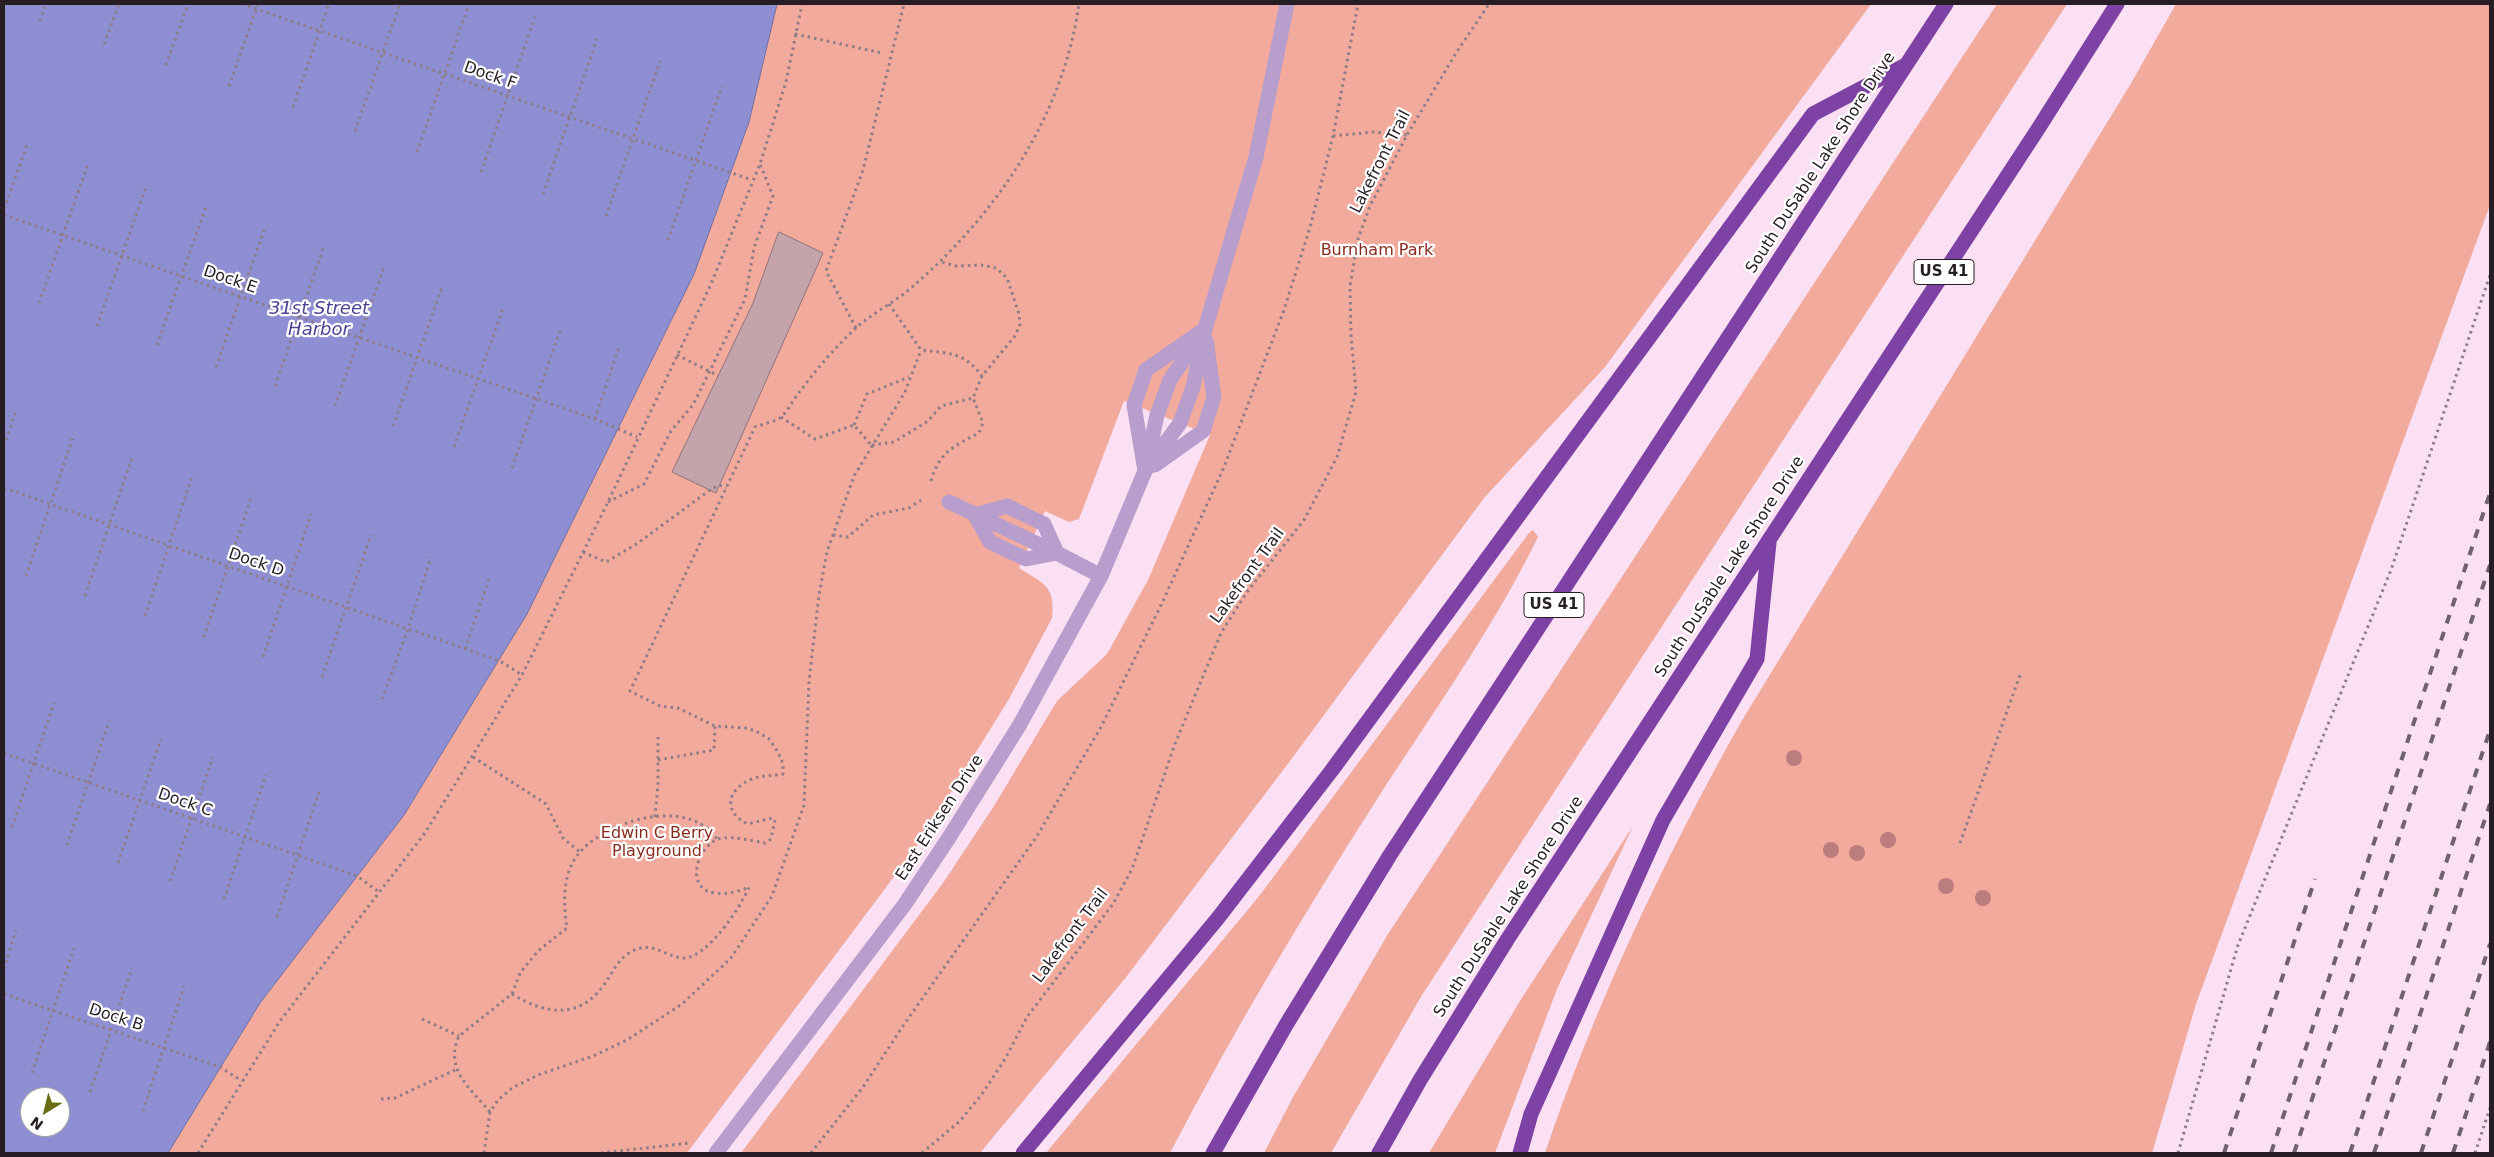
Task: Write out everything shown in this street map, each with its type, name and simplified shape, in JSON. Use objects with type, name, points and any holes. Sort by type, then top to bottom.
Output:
[{"type":"highway","name":"South DuSable Lake Shore Drive","points":[[1213,1153],[1286,1025],[1390,855],[1946,4]]},
{"type":"highway","name":"South DuSable Lake Shore Drive","points":[[1379,1153],[1420,1080],[1506,940],[2038,129],[2117,4]]},
{"type":"highway","points":[[1023,1153],[1218,918],[1326,778],[1812,114],[1906,65]]},
{"type":"highway","points":[[1520,1153],[1530,1114],[1663,820],[1757,659],[1769,539]]},
{"type":"street","points":[[1145,471],[1180,423],[1193,388],[1205,329],[1256,157],[1287,4]]},
{"type":"street","points":[[1145,471],[1157,415],[1170,380],[1205,329]]},
{"type":"street","points":[[1145,471],[1134,405],[1146,370],[1205,329]]},
{"type":"street","points":[[1145,471],[1203,431],[1214,397],[1205,329]]},
{"type":"street","name":"East Eriksen Drive","points":[[716,1153],[905,904],[1019,726],[1101,576],[1145,471]]},
{"type":"street","points":[[949,502],[1101,576]]},
{"type":"street","points":[[975,515],[1007,506],[1044,524],[1057,553]]},
{"type":"path","points":[[40,21],[46,4]]},
{"type":"path","points":[[104,44],[119,4]]},
{"type":"path","points":[[166,65],[188,4]]},
{"type":"path","name":"Dock F","points":[[242,4],[752,180]]},
{"type":"path","points":[[229,86],[258,4]]},
{"type":"path","points":[[292,107],[329,4]]},
{"type":"path","points":[[355,131],[400,4]]},
{"type":"path","points":[[417,152],[469,4]]},
{"type":"path","points":[[198,1153],[280,1021],[425,833],[522,675],[584,552],[711,284],[760,164],[786,82],[802,4]]},
{"type":"path","points":[[856,328],[826,271],[863,170],[904,4]]},
{"type":"path","points":[[512,994],[525,1001],[554,1010],[569,1010],[584,1006],[605,984],[613,968],[628,953],[642,948],[656,948],[683,958],[696,955],[709,944],[744,900],[750,887],[728,893],[714,894],[704,888],[697,880],[696,867],[700,855],[717,839],[768,842],[775,820],[772,818],[748,824],[736,817],[731,811],[730,803],[740,786],[764,776],[783,774],[778,752],[769,738],[745,728],[715,726],[678,708],[660,706],[630,691],[755,427],[781,417],[798,393],[856,328],[909,290],[941,262],[996,199],[1028,151],[1050,108],[1063,71],[1079,4]]},
{"type":"path","points":[[812,1153],[863,1087],[905,1023],[1037,836],[1102,727],[1163,602],[1224,467],[1284,310],[1311,224],[1332,136],[1358,4]]},
{"type":"path","name":"Lakefront Trail","points":[[922,1153],[960,1122],[982,1094],[1005,1059],[1027,1017],[1113,904],[1132,869],[1175,744],[1221,633],[1247,592],[1304,520],[1337,457],[1356,392],[1351,335],[1350,286],[1358,239],[1370,206],[1407,135],[1456,52],[1488,4]]},
{"type":"path","points":[[481,172],[506,95],[535,17]]},
{"type":"path","points":[[795,34],[882,53]]},
{"type":"path","points":[[543,194],[597,39]]},
{"type":"path","points":[[606,216],[660,61]]},
{"type":"path","points":[[668,240],[722,86]]},
{"type":"path","points":[[1332,136],[1374,132],[1407,135]]},
{"type":"path","points":[[4,209],[28,142]]},
{"type":"path","points":[[39,303],[88,164]]},
{"type":"path","points":[[608,502],[644,484],[671,431],[694,405],[745,299],[754,248],[773,196],[760,164]]},
{"type":"path","points":[[97,326],[146,186]]},
{"type":"path","points":[[157,345],[206,206]]},
{"type":"path","name":"Dock E","points":[[4,215],[594,419],[637,437]]},
{"type":"path","points":[[216,367],[265,227]]},
{"type":"path","points":[[275,386],[324,246]]},
{"type":"path","points":[[930,486],[935,467],[949,449],[979,433],[983,423],[973,398],[982,376],[1015,336],[1020,324],[1019,314],[1007,278],[996,268],[981,265],[956,266],[941,262]]},
{"type":"path","points":[[335,406],[384,267]]},
{"type":"path","points":[[2178,1153],[2238,945],[2391,570],[2490,275]]},
{"type":"path","points":[[393,426],[442,287]]},
{"type":"path","points":[[889,304],[921,350],[962,356],[972,363],[982,376]]},
{"type":"path","points":[[454,447],[503,308]]},
{"type":"path","points":[[512,468],[561,328]]},
{"type":"path","points":[[594,419],[619,347]]},
{"type":"path","points":[[484,1153],[490,1112],[498,1100],[512,1088],[538,1075],[594,1056],[627,1040],[682,1004],[731,958],[772,896],[804,805],[812,643],[827,552],[854,476],[906,392],[921,350]]},
{"type":"path","points":[[677,355],[719,376]]},
{"type":"path","points":[[781,417],[815,439],[854,425],[867,394],[910,377]]},
{"type":"path","points":[[872,446],[894,442],[928,421],[941,406],[973,398]]},
{"type":"path","points":[[4,446],[15,413]]},
{"type":"path","points":[[854,425],[872,446]]},
{"type":"path","points":[[26,576],[74,434]]},
{"type":"path","points":[[85,596],[132,455]]},
{"type":"path","points":[[145,616],[193,474]]},
{"type":"path","points":[[584,552],[606,562],[645,538],[710,490],[719,485],[726,488]]},
{"type":"path","name":"Dock D","points":[[4,488],[500,661],[522,675]]},
{"type":"path","points":[[833,535],[848,537],[873,515],[909,508],[921,500],[926,493]]},
{"type":"path","points":[[204,637],[252,495]]},
{"type":"path","points":[[262,656],[311,514]]},
{"type":"path","points":[[322,677],[371,535]]},
{"type":"path","points":[[382,699],[408,629],[430,557]]},
{"type":"path","points":[[465,649],[490,576]]},
{"type":"path","points":[[1960,843],[2020,676]]},
{"type":"path","points":[[12,827],[54,703]]},
{"type":"path","points":[[66,845],[109,721]]},
{"type":"path","points":[[658,760],[714,750],[715,726]]},
{"type":"path","points":[[655,817],[658,737]]},
{"type":"path","points":[[118,863],[161,738]]},
{"type":"path","name":"Dock C","points":[[4,753],[358,876],[379,892]]},
{"type":"path","points":[[170,881],[213,757]]},
{"type":"path","points":[[473,757],[546,804],[564,838],[580,852]]},
{"type":"path","points":[[224,899],[266,774]]},
{"type":"path","points":[[277,917],[319,792]]},
{"type":"path","points":[[490,1112],[455,1070],[454,1051],[459,1036],[512,994],[520,973],[538,951],[567,928],[563,901],[568,872],[580,852],[595,838],[619,824],[655,817],[696,821],[710,829],[717,839]]},
{"type":"path","points":[[4,969],[16,930]]},
{"type":"path","points":[[32,1073],[74,948]]},
{"type":"path","points":[[90,1092],[132,968]]},
{"type":"path","points":[[143,1111],[184,986]]},
{"type":"path","name":"Dock B","points":[[4,994],[220,1067],[242,1081]]},
{"type":"path","points":[[422,1019],[459,1036]]},
{"type":"path","points":[[381,1099],[395,1098],[455,1070]]},
{"type":"path","points":[[2475,1153],[2490,1108]]},
{"type":"path","points":[[601,1153],[696,1143]]},
{"type":"green space","name":"Burnham Park","points":[[777,4],[1871,4],[1605,367],[1484,498],[1290,761],[1127,976],[980,1153],[741,1153],[943,883],[994,806],[1057,701],[1107,654],[1148,580],[1210,435],[1124,401],[1079,519],[1069,522],[1045,511],[1019,568],[1046,587],[1050,592],[1053,607],[1052,618],[1009,699],[920,842],[687,1153],[168,1153],[260,1003],[404,815],[527,614],[694,274],[749,122]]},
{"type":"green space","points":[[1997,4],[2067,4],[1422,995],[1331,1153],[1264,1153],[1292,1099],[1388,934]]},
{"type":"green space","points":[[2176,4],[2490,4],[2490,205],[2196,1004],[2152,1153],[1545,1153],[1586,1042],[1609,987],[1658,880],[1712,774],[1741,722],[2130,85]]},
{"type":"green space","points":[[1533,530],[1538,537],[1501,606],[1294,933],[1218,1064],[1170,1153],[1046,1153],[1260,895]]},
{"type":"green space","points":[[1633,826],[1557,989],[1495,1153],[1429,1153],[1520,1001]]},
{"type":"water","name":"31st Street Harbor","points":[[4,4],[777,4],[749,122],[694,274],[527,614],[404,815],[260,1003],[168,1153],[4,1153]]},
{"type":"building","points":[[779,232],[823,253],[716,493],[672,472],[753,303]]},
{"type":"railway","points":[[2271,1153],[2490,493]]},
{"type":"railway","points":[[2294,1153],[2490,565]]},
{"type":"railway","points":[[2350,1153],[2490,730]]},
{"type":"railway","points":[[2374,1153],[2490,804]]},
{"type":"railway","points":[[2224,1153],[2315,879]]},
{"type":"railway","points":[[2421,1153],[2490,944]]},
{"type":"railway","points":[[2453,1153],[2490,1042]]},
{"type":"park label","name":"Edwin C Berry Playground","points":[[657,843]]}]
